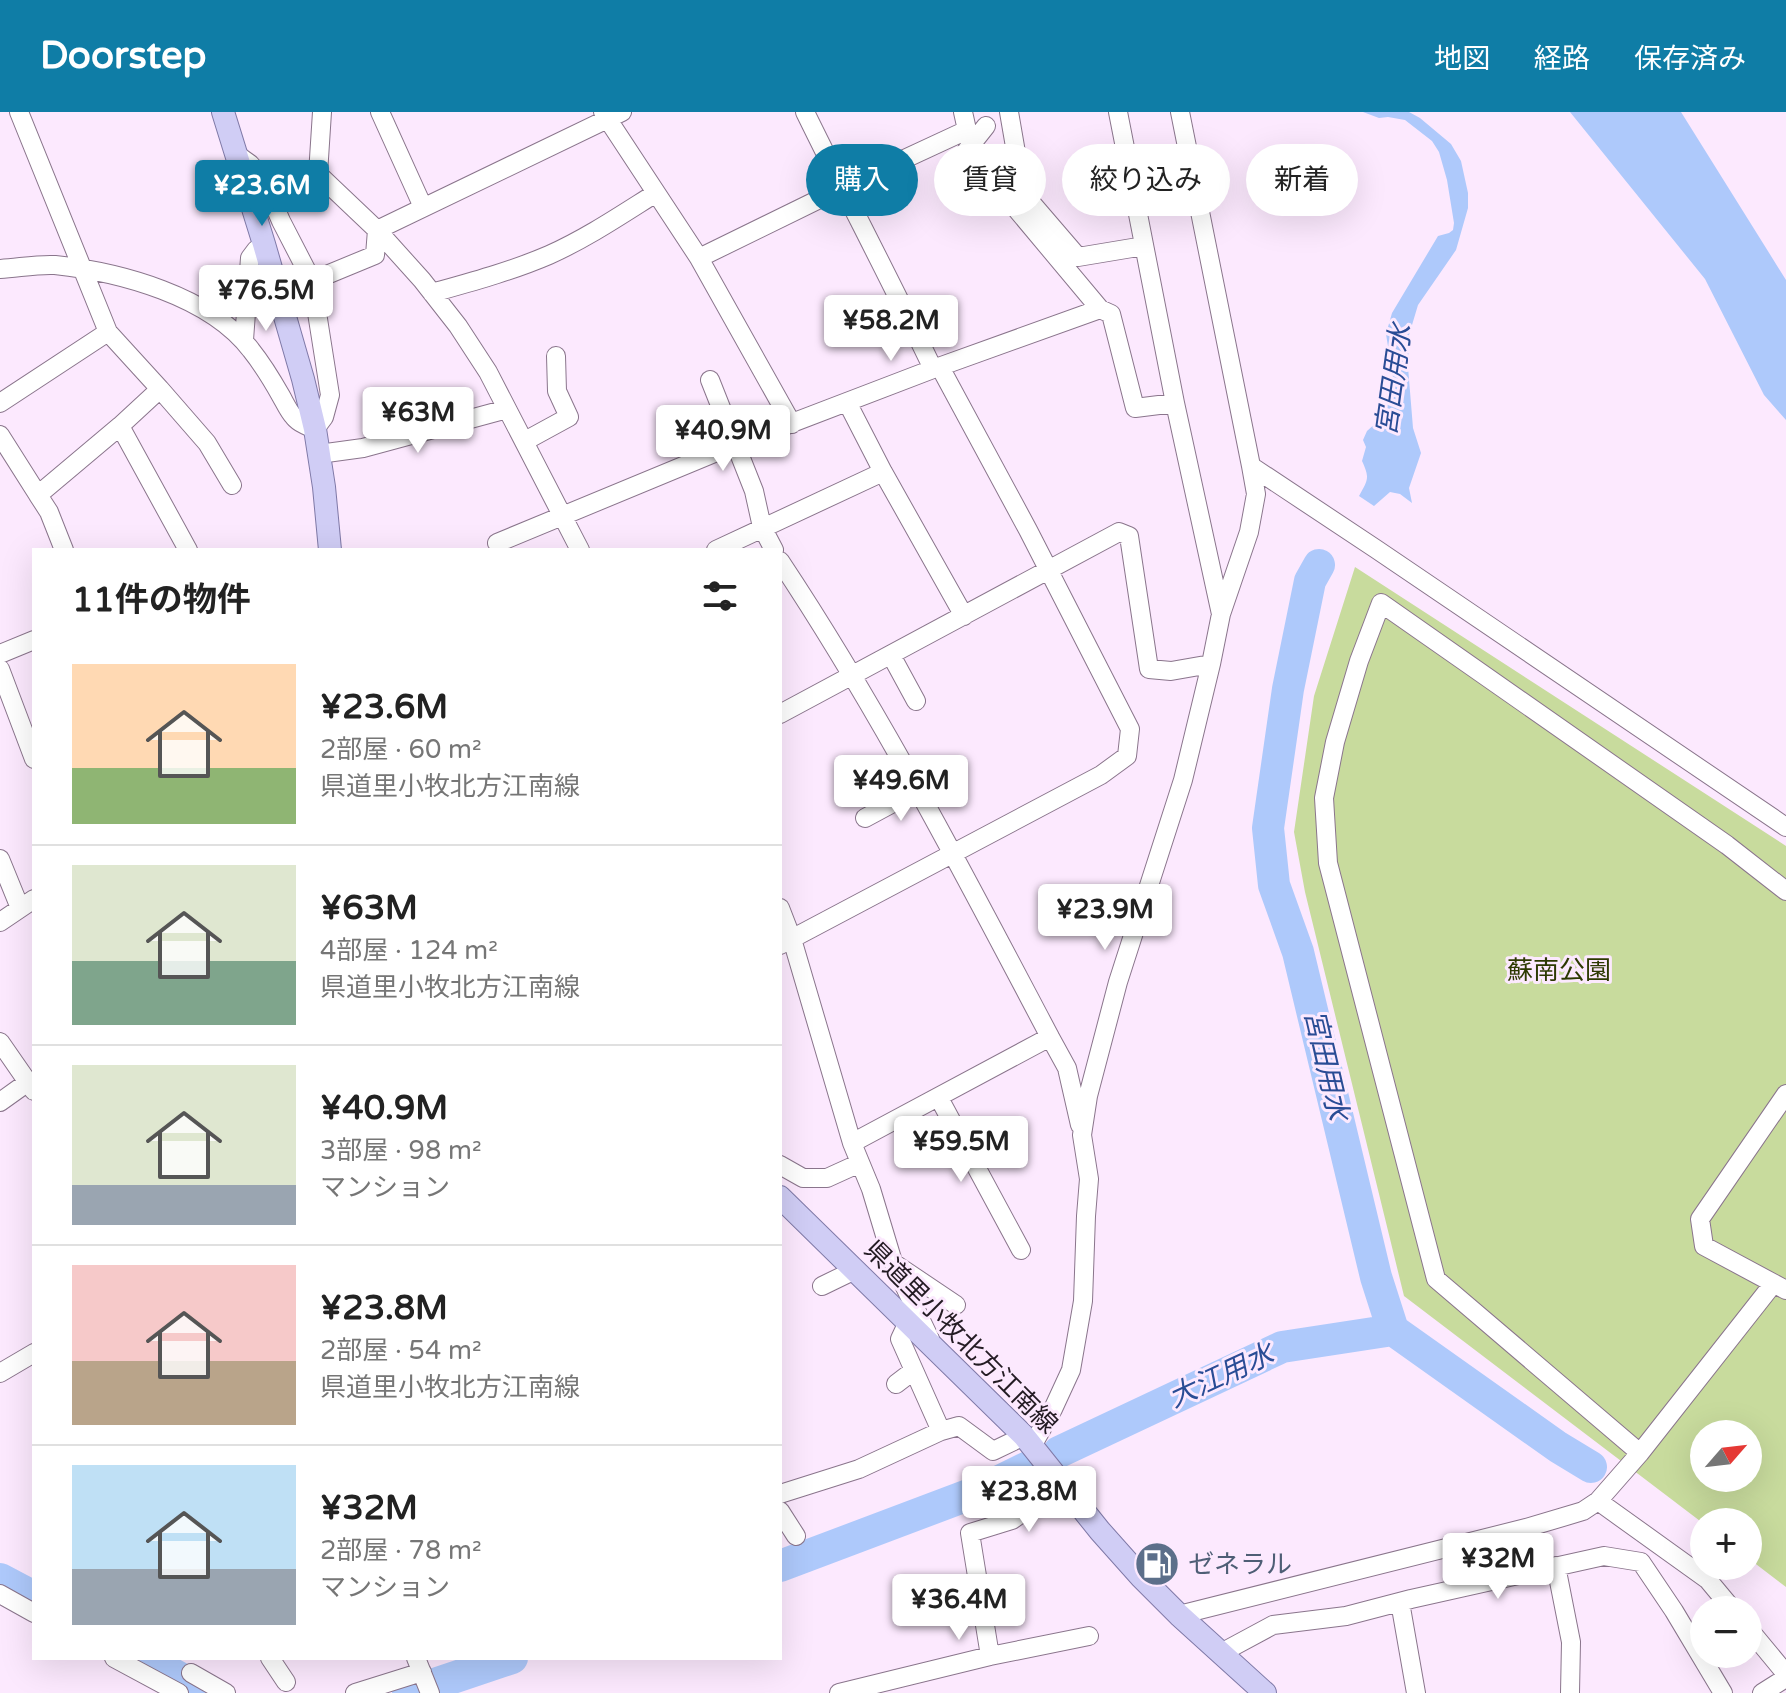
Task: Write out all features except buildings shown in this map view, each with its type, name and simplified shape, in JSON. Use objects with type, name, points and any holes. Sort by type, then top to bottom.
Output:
[{"type":"main road","points":[[223,112],[303,379],[319,454],[330,548]]},
{"type":"main road","name":"県道里小牧北方江南線","points":[[782,1199],[1028,1441],[1110,1542],[1179,1615],[1265,1693]]},
{"type":"street","points":[[19,112],[108,332],[207,443],[232,485]]},
{"type":"street","points":[[322,112],[318,174],[377,230],[458,326],[488,372],[579,548]]},
{"type":"street","points":[[380,112],[423,207]]},
{"type":"street","points":[[805,112],[821,144]]},
{"type":"street","points":[[918,153],[967,130],[963,112]]},
{"type":"street","points":[[1009,112],[1023,193],[1078,257],[1144,246]]},
{"type":"street","points":[[1118,112],[1175,403],[1221,614]]},
{"type":"street","points":[[1082,1135],[1088,1096],[1118,982],[1183,780],[1221,614],[1249,532],[1256,494],[1180,112]]},
{"type":"street","points":[[377,230],[611,114],[656,193],[699,258],[792,424]]},
{"type":"street","points":[[986,126],[967,150],[1100,309],[1111,314],[1135,408],[1175,403]]},
{"type":"street","points":[[0,269],[53,265],[134,279],[180,299],[231,327],[263,366],[293,416],[315,429],[324,417],[330,395],[312,281],[263,179],[236,154]]},
{"type":"street","points":[[432,293],[549,255],[656,193]]},
{"type":"street","points":[[699,258],[806,206]]},
{"type":"street","points":[[786,942],[1101,775],[1127,756],[1130,729],[858,216]]},
{"type":"street","points":[[312,281],[375,255],[377,230]]},
{"type":"street","points":[[244,340],[250,258],[264,244]]},
{"type":"street","points":[[497,543],[735,445],[1100,309]]},
{"type":"street","points":[[0,403],[108,332]]},
{"type":"street","points":[[525,441],[569,417],[557,391],[556,356]]},
{"type":"street","points":[[710,380],[754,491],[762,527],[773,548]]},
{"type":"street","points":[[38,495],[160,389]]},
{"type":"street","points":[[847,402],[964,616]]},
{"type":"street","points":[[319,454],[363,448],[507,409]]},
{"type":"street","points":[[120,426],[187,548]]},
{"type":"street","points":[[0,435],[49,512],[63,548]]},
{"type":"street","points":[[1251,466],[1786,827]]},
{"type":"street","points":[[720,548],[883,472]]},
{"type":"street","points":[[782,713],[1119,532],[1129,536],[1149,669],[1171,671],[1211,664]]},
{"type":"street","points":[[782,564],[852,675],[952,852],[1067,1068],[1089,1179],[1081,1314],[1071,1370],[1028,1441],[993,1451],[959,1426],[941,1431],[859,1469],[782,1493]]},
{"type":"street","points":[[1640,1453],[1436,1279],[1328,863],[1324,798],[1335,742],[1359,661],[1381,603],[1727,845],[1786,891]]},
{"type":"street","points":[[0,654],[32,641]]},
{"type":"street","points":[[891,655],[916,701]]},
{"type":"street","points":[[0,669],[32,754]]},
{"type":"street","points":[[865,818],[917,790]]},
{"type":"street","points":[[0,859],[27,904],[0,922]]},
{"type":"street","points":[[782,919],[786,942],[893,1262],[934,1347]]},
{"type":"street","points":[[852,1143],[1050,1037]]},
{"type":"street","points":[[0,1042],[31,1086],[0,1102]]},
{"type":"street","points":[[1179,1615],[1526,1528],[1583,1511],[1598,1501],[1780,1287],[1704,1246],[1700,1219],[1786,1094]]},
{"type":"street","points":[[939,1098],[1021,1250]]},
{"type":"street","points":[[782,1166],[803,1178],[827,1178],[860,1163]]},
{"type":"street","points":[[893,1262],[956,1305]]},
{"type":"street","points":[[822,1286],[855,1270]]},
{"type":"street","points":[[908,1322],[900,1339],[941,1431]]},
{"type":"street","points":[[0,1373],[32,1354]]},
{"type":"street","points":[[896,1384],[913,1371]]},
{"type":"street","points":[[990,1656],[970,1533],[1012,1520],[1063,1484]]},
{"type":"street","points":[[1598,1501],[1708,1580],[1721,1596]]},
{"type":"street","points":[[782,1514],[796,1536]]},
{"type":"street","points":[[1221,1653],[1273,1625],[1346,1616],[1604,1556],[1641,1562],[1723,1693]]},
{"type":"street","points":[[1556,1566],[1571,1642],[1570,1693]]},
{"type":"street","points":[[0,1594],[32,1612]]},
{"type":"street","points":[[1400,1602],[1416,1693]]},
{"type":"street","points":[[839,1693],[990,1656],[1089,1636]]},
{"type":"street","points":[[1762,1647],[1785,1678],[1762,1693]]},
{"type":"street","points":[[121,1660],[226,1693]]},
{"type":"street","points":[[271,1660],[286,1682]]},
{"type":"street","points":[[355,1693],[420,1668],[430,1693]]},
{"type":"green space","name":"蘇南公園","points":[[1355,567],[1786,846],[1786,1587],[1762,1569],[1762,1508],[1690,1508],[1690,1513],[1404,1296],[1305,892],[1294,832],[1314,696]]},
{"type":"water","points":[[1363,112],[1409,112],[1420,118],[1451,144],[1461,161],[1468,193],[1468,208],[1456,250],[1418,305],[1409,335],[1413,428],[1421,453],[1409,488],[1412,503],[1400,494],[1390,492],[1374,506],[1359,496],[1367,479],[1362,461],[1366,447],[1363,440],[1376,423],[1377,411],[1389,401],[1394,384],[1386,334],[1392,313],[1438,236],[1453,230],[1454,223],[1447,180],[1439,152],[1432,141],[1405,120],[1379,118]]},
{"type":"water","points":[[1570,112],[1681,112],[1786,280],[1786,420],[1764,395],[1705,279]]},
{"type":"waterway","name":"宮田用水","points":[[1319,565],[1310,581],[1288,689],[1268,828],[1274,885],[1298,952],[1376,1277],[1393,1330],[1591,1467]]},
{"type":"waterway","name":"大江用水","points":[[1059,1452],[1282,1347],[1393,1330]]},
{"type":"waterway","name":"大江用水","points":[[782,1565],[979,1491],[1030,1466]]},
{"type":"waterway","name":"大江用水","points":[[0,1579],[32,1596]]},
{"type":"waterway","name":"大江用水","points":[[148,1660],[207,1693]]},
{"type":"waterway","name":"大江用水","points":[[408,1693],[506,1660]]},
{"type":"place","name":"ゼネラル","points":[[1157,1564]]}]
